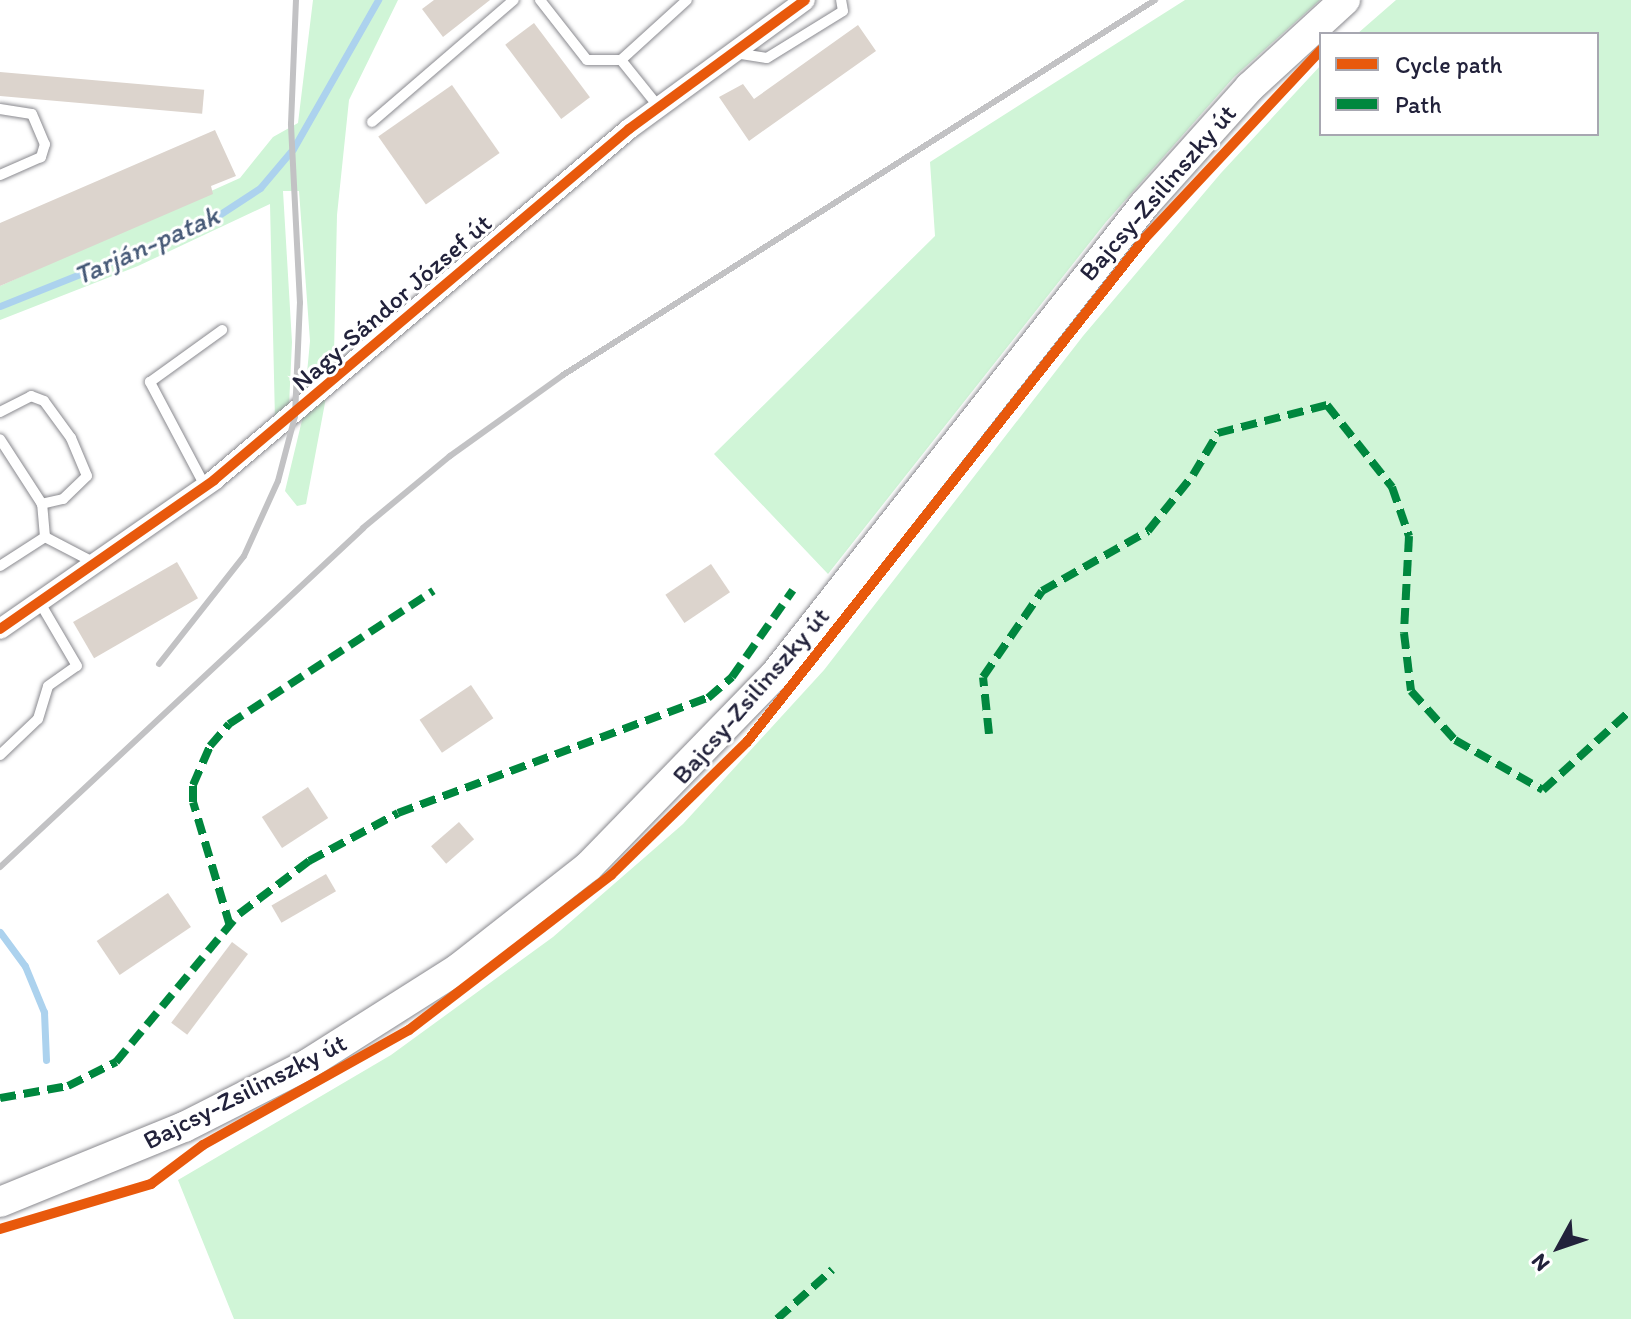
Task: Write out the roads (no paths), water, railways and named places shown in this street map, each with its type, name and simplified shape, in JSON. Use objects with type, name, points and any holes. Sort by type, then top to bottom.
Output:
[{"type":"main road","name":"Bajcsy-Zsilinszky út","points":[[0,1202],[184,1127],[308,1064],[459,968],[588,867],[684,774],[774,676],[1145,204],[1250,87],[1345,0]]},
{"type":"street","name":"Nagy-Sándor József út","points":[[0,629],[205,486],[658,106],[805,0]]},
{"type":"lane","points":[[372,122],[514,0]]},
{"type":"lane","points":[[540,0],[587,60],[621,60],[687,0]]},
{"type":"lane","points":[[729,52],[767,58],[843,11],[841,0]]},
{"type":"lane","points":[[621,60],[658,106]]},
{"type":"lane","points":[[0,109],[32,114],[45,144],[41,157],[0,175]]},
{"type":"lane","points":[[205,486],[150,382],[222,330]]},
{"type":"lane","points":[[0,412],[31,396],[44,401],[71,438],[87,476],[63,499],[42,504]]},
{"type":"lane","points":[[0,439],[42,504],[45,537]]},
{"type":"lane","points":[[45,537],[97,564]]},
{"type":"lane","points":[[0,566],[45,537]]},
{"type":"lane","points":[[0,755],[38,719],[48,686],[77,666],[40,603]]},
{"type":"waterway","name":"Tarján-patak","points":[[0,306],[205,224],[260,188],[293,149],[378,0]]},
{"type":"waterway","points":[[0,932],[25,966],[44,1012],[46,1060]]},
{"type":"railway","points":[[159,664],[244,556],[278,481],[295,416],[300,303],[291,124],[296,0]]},
{"type":"railway","points":[[0,867],[363,528],[450,456],[563,375],[1155,0]]}]
